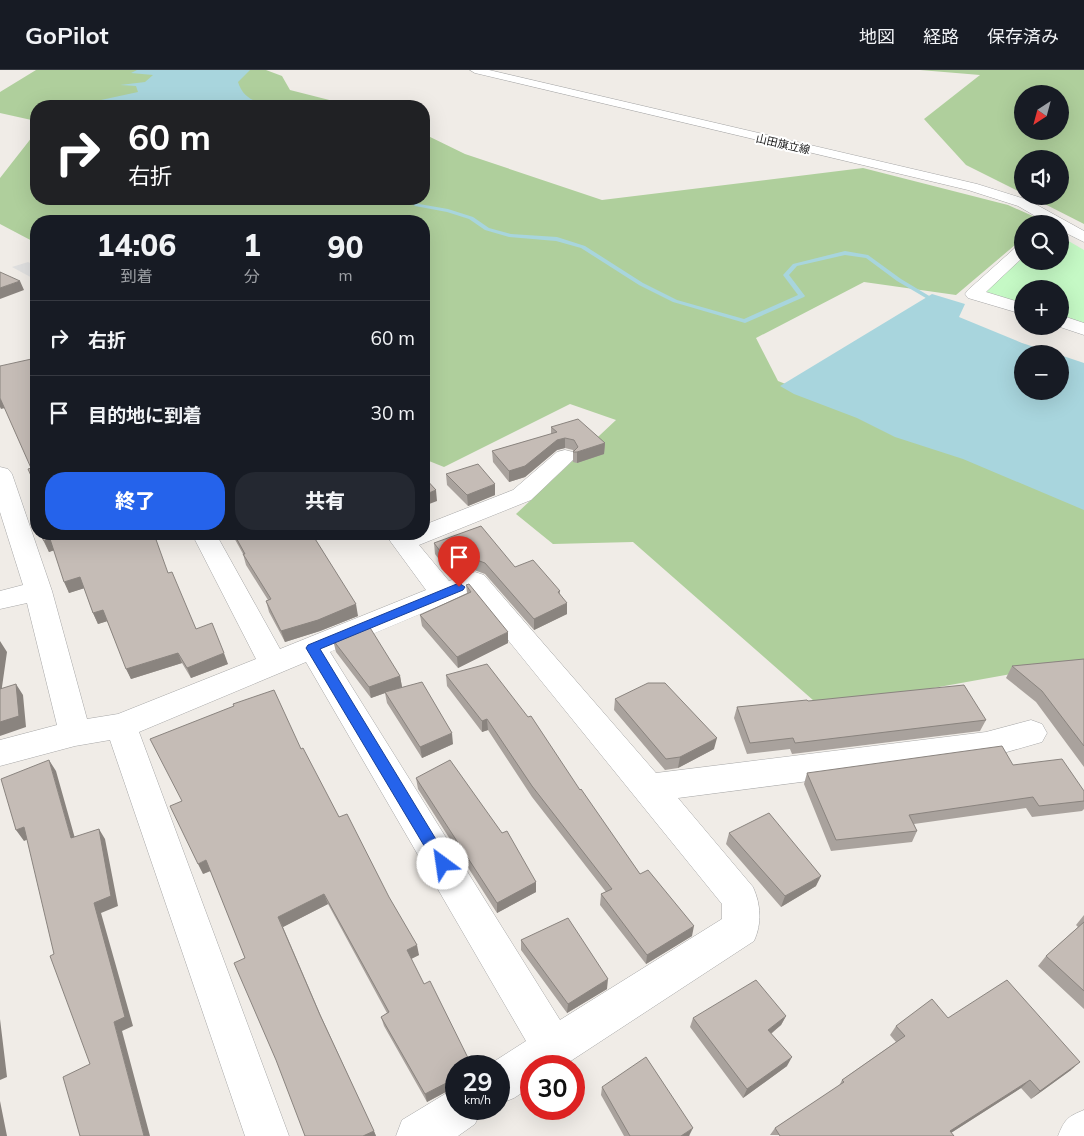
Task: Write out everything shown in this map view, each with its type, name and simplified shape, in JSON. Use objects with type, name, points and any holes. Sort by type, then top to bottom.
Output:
[{"type":"street","name":"山田旗立線","points":[[475,70],[972,187],[1023,203],[1043,215]]},
{"type":"street","name":"山田旗立線","points":[[1069,230],[1084,237]]},
{"type":"street","points":[[1014,257],[974,294],[1014,306]]},
{"type":"street","points":[[1069,324],[1084,329]]},
{"type":"street","points":[[430,527],[522,495],[565,457]]},
{"type":"street","points":[[0,474],[38,591],[75,733]]},
{"type":"street","points":[[207,540],[273,664]]},
{"type":"street","points":[[402,540],[444,594]]},
{"type":"street","points":[[0,753],[75,733],[121,726],[475,581],[650,788],[740,899],[741,928],[510,1076]]},
{"type":"street","points":[[0,600],[38,591]]},
{"type":"street","points":[[312,648],[553,1047]]},
{"type":"street","points":[[121,726],[267,1136]]},
{"type":"street","points":[[650,788],[986,745],[1030,733]]},
{"type":"street","points":[[418,1136],[445,1119]]},
{"type":"street","points":[[1080,1136],[1084,1132]]},
{"type":"green space","points":[[36,70],[266,70],[282,76],[290,90],[329,100],[30,100],[30,120],[0,113],[0,92]]},
{"type":"green space","points":[[920,70],[1084,70],[1084,224],[1047,205],[1069,205],[1069,150],[1014,150],[1014,189],[966,165],[924,119],[980,75]]},
{"type":"green space","points":[[430,137],[465,154],[602,200],[863,168],[1008,205],[1030,215],[1014,215],[1014,246],[956,295],[864,282],[756,338],[778,381],[1084,502],[1084,661],[822,708],[633,542],[553,544],[516,514],[616,420],[570,404],[444,467],[430,461],[430,215],[30,215],[30,240],[0,224],[0,178],[30,140],[30,205],[430,205]]},
{"type":"green space","points":[[1069,241],[1084,250],[1084,327],[1069,323],[1069,280],[1014,280],[1014,306],[977,294],[1014,265],[1014,270],[1069,270]]},
{"type":"shaded area","points":[[30,263],[30,277],[12,267]]},
{"type":"water","points":[[137,70],[250,70],[238,82],[246,96],[254,100],[101,100],[138,92],[136,86],[120,85],[145,82],[153,75],[131,73]]},
{"type":"water","points":[[932,294],[965,304],[959,317],[1028,345],[1014,345],[1014,400],[1069,400],[1069,358],[1084,363],[1084,510],[963,459],[895,437],[857,418],[794,394],[780,386]]},
{"type":"building","points":[[0,272],[20,281],[0,288]]},
{"type":"building","points":[[30,359],[30,466],[0,398],[0,366]]},
{"type":"building","points":[[578,419],[605,443],[573,452],[578,447],[574,440],[565,438],[557,440],[525,466],[509,471],[492,451],[557,432],[551,427]]},
{"type":"building","points":[[478,464],[495,484],[467,495],[446,474]]},
{"type":"building","points":[[430,484],[436,490],[430,492]]},
{"type":"building","points":[[481,526],[515,567],[533,560],[560,591],[558,592],[567,603],[534,619],[485,563],[474,559],[452,567],[434,543]]},
{"type":"building","points":[[50,540],[156,540],[168,573],[172,572],[196,629],[212,623],[224,653],[187,668],[178,653],[126,669],[103,610],[93,613],[80,577],[64,582]]},
{"type":"building","points":[[237,540],[316,540],[356,604],[318,620],[281,631],[266,601],[271,599],[243,554],[245,554]]},
{"type":"building","points":[[469,584],[508,632],[457,657],[420,615],[471,592],[466,585]]},
{"type":"building","points":[[369,626],[400,676],[369,687],[333,640]]},
{"type":"building","points":[[1084,659],[1084,746],[1042,691],[1012,666]]},
{"type":"building","points":[[487,664],[528,717],[531,716],[580,790],[640,874],[648,870],[694,926],[647,955],[601,894],[612,889],[532,786],[487,719],[482,721],[446,675]]},
{"type":"building","points":[[422,682],[452,733],[420,747],[385,692]]},
{"type":"building","points":[[648,683],[665,683],[717,738],[680,757],[666,759],[615,699]]},
{"type":"building","points":[[16,684],[19,716],[0,722],[0,689]]},
{"type":"building","points":[[964,685],[986,720],[795,743],[793,738],[750,743],[737,707],[808,701]]},
{"type":"building","points":[[274,690],[301,749],[303,748],[339,817],[347,814],[389,897],[417,945],[407,950],[424,984],[430,981],[467,1055],[445,1055],[445,1084],[425,1094],[381,1017],[389,1012],[324,894],[278,917],[320,1015],[374,1131],[363,1136],[305,1136],[276,1060],[234,963],[245,958],[206,860],[198,864],[170,806],[182,801],[150,739],[234,706],[233,704]]},
{"type":"building","points":[[1002,746],[1013,765],[1062,759],[1084,791],[1084,801],[1039,806],[1033,797],[909,815],[917,831],[836,840],[807,773]]},
{"type":"building","points":[[49,760],[71,838],[99,829],[111,896],[94,903],[125,1017],[114,1022],[144,1136],[80,1136],[63,1077],[90,1064],[50,956],[54,954],[24,827],[16,830],[1,779]]},
{"type":"building","points":[[450,760],[502,833],[507,831],[536,882],[497,903],[416,778]]},
{"type":"building","points":[[769,813],[821,876],[785,896],[729,833]]},
{"type":"building","points":[[568,918],[608,979],[568,1004],[521,940]]},
{"type":"building","points":[[1084,922],[1084,991],[1046,956]]},
{"type":"building","points":[[756,980],[786,1016],[768,1030],[792,1057],[747,1089],[693,1018]]},
{"type":"building","points":[[1007,980],[1080,1062],[1040,1091],[1030,1080],[950,1131],[954,1136],[780,1136],[775,1128],[844,1082],[842,1080],[905,1036],[896,1026],[932,999],[948,1018]]},
{"type":"building","points":[[646,1057],[693,1128],[681,1136],[630,1136],[602,1087]]},
{"type":"waterway","points":[[417,205],[471,218],[487,229],[511,236],[557,239],[583,247],[641,284],[675,301],[745,321],[802,296],[786,275],[795,265],[845,253],[868,257],[899,280],[938,303]]},
{"type":"route","points":[[443,864],[312,648],[459,587]]}]
